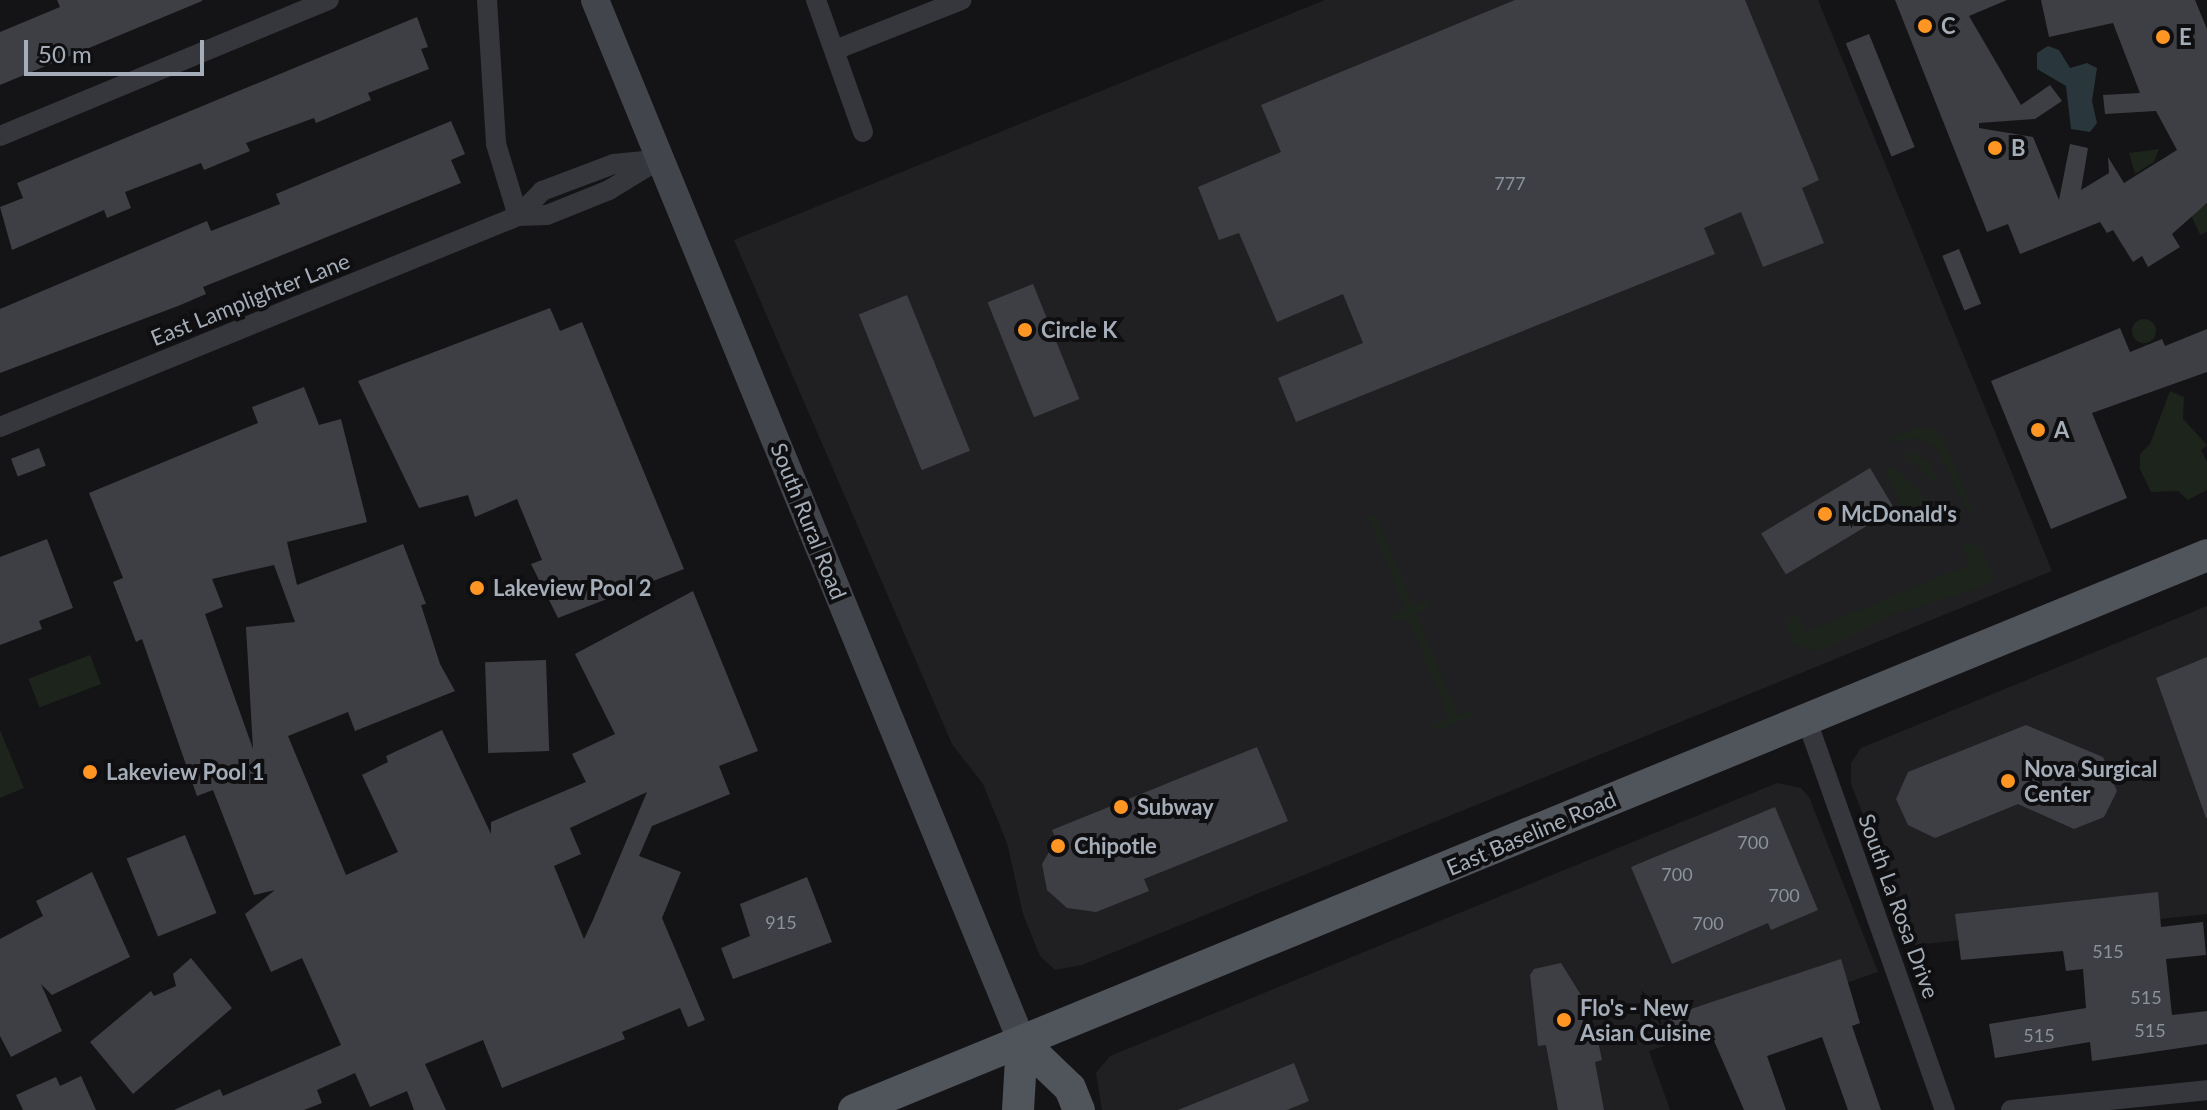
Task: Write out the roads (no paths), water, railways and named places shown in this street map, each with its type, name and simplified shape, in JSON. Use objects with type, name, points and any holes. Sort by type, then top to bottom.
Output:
[{"type":"main road","name":"South Rural Road","points":[[595,0],[1022,1042],[1070,1088],[1079,1110]]},
{"type":"main road","name":"East Baseline Road","points":[[854,1110],[2207,555]]},
{"type":"main road","name":"South Rural Road","points":[[1018,1110],[1022,1042]]},
{"type":"street","points":[[0,136],[329,0]]},
{"type":"street","points":[[487,0],[496,144],[518,216]]},
{"type":"street","points":[[816,0],[835,50],[835,63],[863,132]]},
{"type":"street","points":[[835,50],[961,0]]},
{"type":"street","name":"East Lamplighter Lane","points":[[0,427],[518,216],[547,215],[609,190],[660,159]]},
{"type":"street","name":"South La Rosa Drive","points":[[1806,718],[1945,1110]]},
{"type":"street","points":[[2011,1110],[2207,1090]]},
{"type":"place","name":"C","points":[[1925,26]]},
{"type":"place","name":"E","points":[[2163,37]]},
{"type":"place","name":"B","points":[[1995,148]]},
{"type":"place","name":"Circle K","points":[[1025,330]]},
{"type":"place","name":"A","points":[[2038,430]]},
{"type":"place","name":"McDonald's","points":[[1825,514]]},
{"type":"place","name":"Lakeview Pool 2","points":[[477,588]]},
{"type":"place","name":"Lakeview Pool 1","points":[[90,772]]},
{"type":"place","name":"Nova Surgical Center","points":[[2008,781]]},
{"type":"place","name":"Subway","points":[[1121,807]]},
{"type":"place","name":"Chipotle","points":[[1058,846]]},
{"type":"place","name":"Flo's - New Asian Cuisine","points":[[1564,1020]]}]
